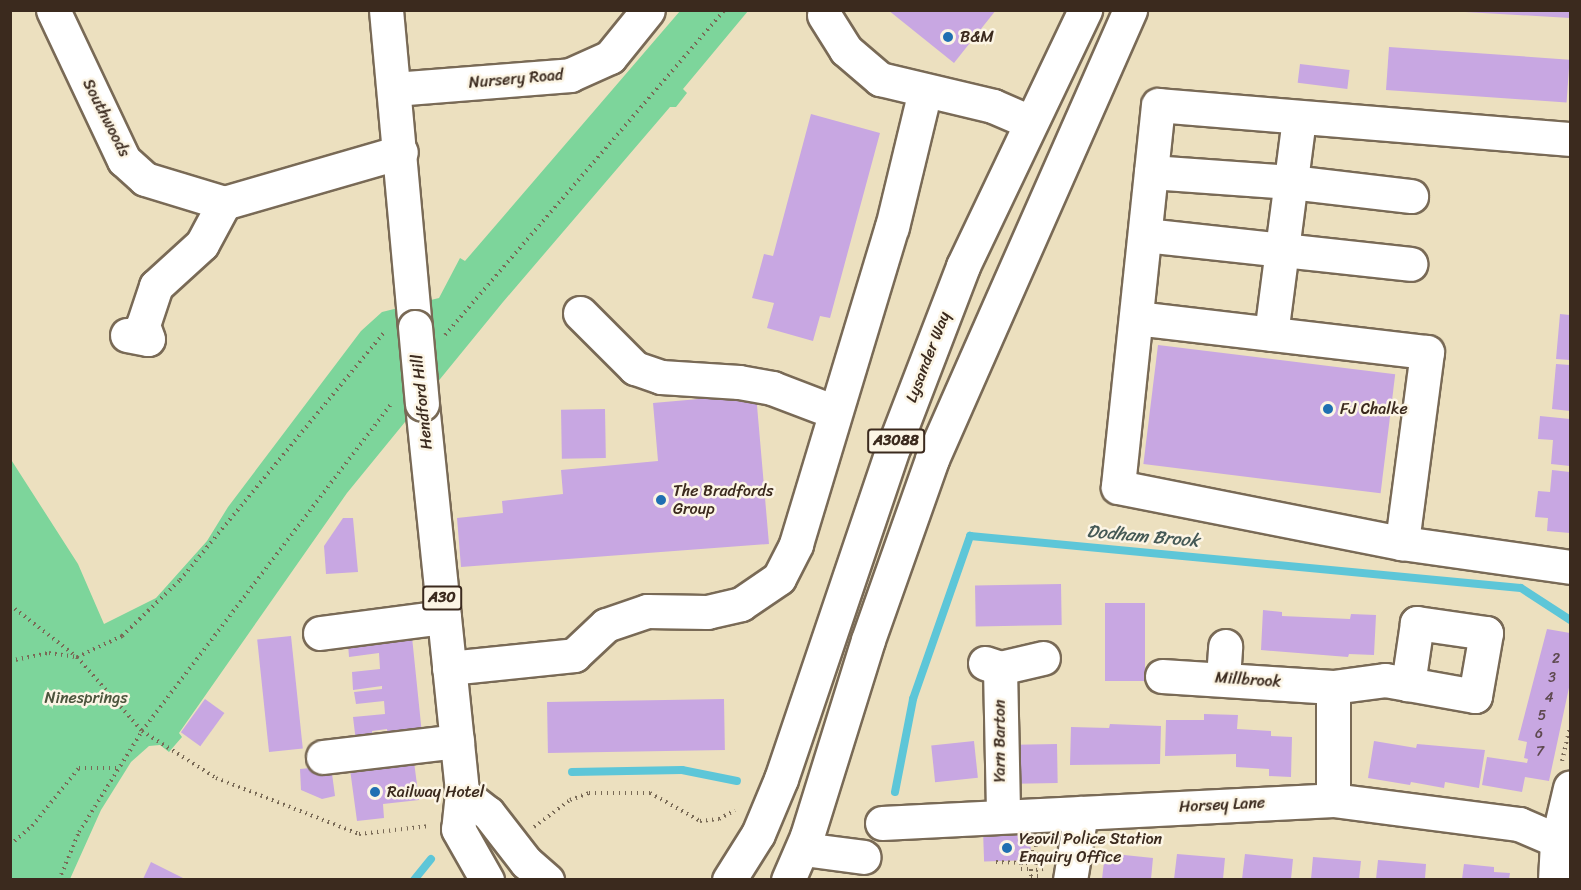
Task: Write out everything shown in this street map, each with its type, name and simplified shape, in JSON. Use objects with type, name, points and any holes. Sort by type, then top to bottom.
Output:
[{"type":"main road","name":"Southwoods","points":[[53,10],[124,160],[145,179],[224,203]]},
{"type":"main road","name":"Hendford Hill","points":[[386,10],[416,330],[408,402],[444,617],[462,793],[458,829],[487,879]]},
{"type":"main road","name":"Nursery Road","points":[[394,89],[570,75],[610,57],[648,10]]},
{"type":"main road","name":"Lysander Way","points":[[729,879],[758,834],[781,779],[894,446],[963,266],[1085,10]]},
{"type":"main road","name":"A3088","points":[[788,879],[809,855],[868,640],[932,459],[1130,10]]},
{"type":"main road","points":[[824,15],[846,50],[880,79],[993,106],[1030,122]]},
{"type":"main road","points":[[449,668],[574,655],[606,626],[647,611],[707,612],[741,604],[779,578],[796,544],[892,227],[925,91]]},
{"type":"main road","points":[[1570,139],[1299,120],[1158,105],[1118,487],[1402,543],[1570,567]]},
{"type":"main road","points":[[1271,334],[1299,120]]},
{"type":"main road","points":[[127,335],[148,339],[143,325],[156,286],[201,244],[224,203],[401,152]]},
{"type":"main road","points":[[1151,172],[1291,182],[1411,196]]},
{"type":"main road","points":[[1145,235],[1410,264]]},
{"type":"main road","points":[[579,313],[635,368],[652,374],[772,388],[835,412]]},
{"type":"main road","points":[[1136,318],[1427,351],[1402,543]]},
{"type":"main road","points":[[320,633],[444,617]]},
{"type":"main road","name":"Yarn Barton","points":[[1003,814],[999,794],[992,665],[1044,658]]},
{"type":"main road","name":"Millbrook","points":[[1162,676],[1224,662],[1333,687],[1396,682]]},
{"type":"main road","points":[[1333,687],[1333,800]]},
{"type":"main road","points":[[323,756],[457,741]]},
{"type":"main road","points":[[1555,879],[1564,844],[1570,788]]},
{"type":"main road","points":[[462,793],[488,813],[510,844],[547,879]]},
{"type":"main road","name":"Horsey Lane","points":[[882,823],[1003,814],[1081,813],[1333,800],[1519,824],[1564,844]]},
{"type":"main road","points":[[1070,879],[1081,813]]},
{"type":"main road","points":[[809,855],[864,856]]},
{"type":"path","points":[[10,661],[50,653],[77,657],[122,636],[180,580],[416,330],[725,10]]},
{"type":"path","points":[[59,879],[78,832],[142,731],[408,402]]},
{"type":"path","points":[[10,605],[77,657],[142,731],[216,778],[359,834],[436,825]]},
{"type":"path","points":[[10,845],[32,826],[79,768],[119,768]]},
{"type":"path","points":[[510,844],[570,800],[589,793],[650,794],[700,821],[719,819],[740,802]]},
{"type":"path","points":[[1036,842],[1036,870],[1043,870],[1043,842]]},
{"type":"path","points":[[996,862],[1032,863]]},
{"type":"path","points":[[1021,864],[1021,869],[1031,869]]},
{"type":"green space","name":"Ninesprings","points":[[680,11],[748,11],[683,89],[687,93],[676,107],[670,107],[503,302],[347,493],[179,733],[182,737],[169,752],[160,745],[149,746],[131,762],[101,810],[70,879],[11,879],[10,458],[78,564],[104,624],[156,598],[207,541],[228,507],[361,331],[382,312],[439,298],[460,258],[465,261]]},
{"type":"building","name":"B&M","points":[[888,10],[996,10],[954,63]]},
{"type":"building","points":[[1465,10],[1570,10],[1570,18],[1465,12]]},
{"type":"building","points":[[1389,47],[1570,60],[1567,103],[1386,90]]},
{"type":"building","points":[[1300,64],[1350,70],[1347,89],[1298,83]]},
{"type":"building","points":[[811,114],[880,133],[830,318],[820,316],[813,341],[767,328],[774,303],[752,298],[764,254],[773,256]]},
{"type":"building","points":[[1560,314],[1570,315],[1570,360],[1556,359]]},
{"type":"building","points":[[1158,345],[1395,374],[1381,493],[1143,464]]},
{"type":"building","points":[[1556,364],[1570,365],[1570,411],[1552,409]]},
{"type":"building","points":[[756,394],[769,544],[461,567],[457,518],[503,513],[502,501],[563,494],[561,470],[658,461],[653,403]]},
{"type":"building","points":[[605,409],[606,458],[562,459],[561,410]]},
{"type":"building","points":[[1540,416],[1570,419],[1570,466],[1551,464],[1553,440],[1538,439]]},
{"type":"building","points":[[1552,470],[1570,472],[1570,533],[1547,531],[1548,518],[1535,517],[1538,491],[1550,492]]},
{"type":"building","points":[[343,518],[353,518],[358,572],[326,574],[324,546]]},
{"type":"building","points":[[1061,584],[1062,625],[976,626],[975,586]]},
{"type":"building","points":[[1105,603],[1145,603],[1145,681],[1105,681]]},
{"type":"building","points":[[1263,610],[1282,612],[1282,616],[1350,619],[1351,614],[1376,615],[1374,655],[1349,654],[1348,657],[1261,650]]},
{"type":"building","points":[[1547,629],[1570,633],[1570,683],[1549,781],[1525,777],[1522,792],[1482,785],[1487,757],[1527,763],[1528,759],[1524,758],[1527,742],[1518,740]]},
{"type":"building","points":[[291,636],[303,748],[269,752],[257,640]]},
{"type":"building","points":[[412,637],[422,734],[388,738],[387,729],[372,731],[373,740],[356,742],[353,717],[385,714],[384,701],[356,704],[354,692],[382,689],[382,686],[353,690],[352,672],[380,669],[379,653],[349,657],[348,644]]},
{"type":"building","points":[[205,699],[224,713],[200,746],[181,732]]},
{"type":"building","points":[[724,699],[725,750],[548,753],[547,702]]},
{"type":"building","points":[[1204,714],[1238,715],[1237,729],[1271,731],[1271,736],[1292,737],[1291,777],[1269,776],[1269,769],[1236,767],[1236,754],[1165,756],[1166,720],[1204,720]]},
{"type":"building","points":[[1110,724],[1161,726],[1160,764],[1070,765],[1071,727],[1109,728]]},
{"type":"building","points":[[974,741],[978,778],[935,782],[931,745]]},
{"type":"building","points":[[1374,741],[1416,748],[1417,744],[1485,750],[1479,788],[1445,782],[1444,788],[1411,782],[1410,785],[1368,778]]},
{"type":"building","points":[[1057,744],[1058,783],[1017,784],[1016,745]]},
{"type":"building","points":[[413,754],[419,800],[383,804],[384,818],[357,821],[349,762]]},
{"type":"building","points":[[331,766],[335,796],[322,799],[301,790],[300,769]]},
{"type":"building","name":"Yeovil Police Station Enquiry Office","points":[[1030,830],[1031,860],[984,862],[983,832]]},
{"type":"building","points":[[1105,853],[1153,858],[1151,879],[1102,879]]},
{"type":"building","points":[[1177,854],[1225,858],[1223,879],[1174,879]]},
{"type":"building","points":[[1245,854],[1293,859],[1291,879],[1242,879]]},
{"type":"building","points":[[1313,857],[1361,861],[1359,879],[1311,879]]},
{"type":"building","points":[[1378,860],[1426,864],[1425,879],[1376,879]]},
{"type":"building","points":[[151,862],[185,879],[143,879]]},
{"type":"building","points":[[1464,864],[1494,867],[1494,872],[1510,873],[1509,879],[1462,879]]},
{"type":"waterway","name":"Dodham Brook","points":[[895,792],[913,699],[970,536],[1521,588],[1570,620]]},
{"type":"waterway","points":[[572,772],[682,770],[737,781]]},
{"type":"waterway","name":"Dodham Brook","points":[[414,880],[431,859]]},
{"type":"place","name":"B&M","points":[[948,37]]},
{"type":"place","name":"FJ Chalke","points":[[1328,409]]},
{"type":"place","name":"The Bradfords Group","points":[[661,500]]},
{"type":"place","name":"Railway Hotel","points":[[375,792]]},
{"type":"place","name":"Yeovil Police Station Enquiry Office","points":[[1007,848]]}]
